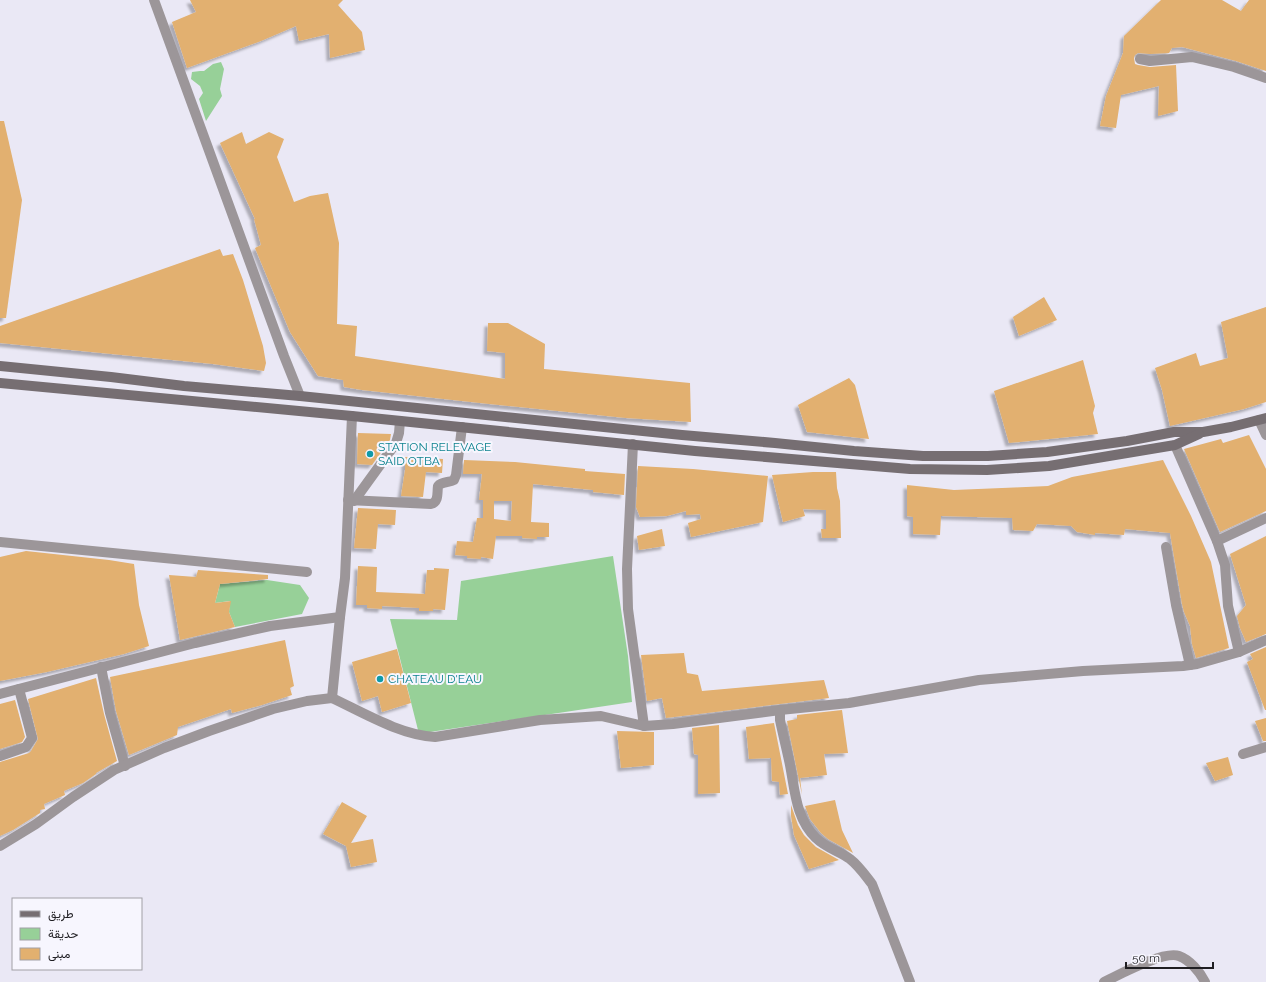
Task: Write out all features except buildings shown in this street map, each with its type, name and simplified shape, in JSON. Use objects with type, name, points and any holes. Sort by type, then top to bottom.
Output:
[{"type":"main road","points":[[0,366],[184,386],[300,396],[854,452],[923,456],[988,456],[1047,452],[1126,441],[1174,432],[1203,432],[1263,419]]},
{"type":"main road","points":[[0,384],[352,416],[843,464],[910,469],[987,470],[1049,466],[1174,445],[1203,432]]},
{"type":"street","points":[[154,0],[278,341],[300,396]]},
{"type":"street","points":[[1140,59],[1150,61],[1192,57],[1234,67],[1266,78]]},
{"type":"street","points":[[332,698],[345,578],[351,501],[352,416]]},
{"type":"street","points":[[1263,419],[1266,435]]},
{"type":"street","points":[[351,501],[396,443],[400,421]]},
{"type":"street","points":[[351,501],[435,503],[437,501],[438,486],[440,483],[451,482],[454,480],[456,475],[462,427]]},
{"type":"street","points":[[633,444],[627,569],[628,609],[644,726]]},
{"type":"street","points":[[1174,445],[1217,540],[1225,565],[1228,606],[1239,652]]},
{"type":"street","points":[[1217,540],[1266,518]]},
{"type":"street","points":[[0,542],[307,572]]},
{"type":"street","points":[[1166,547],[1176,605],[1190,665]]},
{"type":"street","points":[[0,694],[195,643],[270,626],[340,617]]},
{"type":"street","points":[[0,846],[36,824],[108,774],[164,748],[209,730],[273,709],[307,701],[332,698],[387,723],[422,736],[435,737],[540,720],[601,716],[644,726],[673,724],[848,703],[979,680],[1083,671],[1190,665],[1239,652],[1266,640]]},
{"type":"street","points":[[101,667],[110,713],[125,766]]},
{"type":"street","points":[[0,756],[26,747],[32,738],[19,689]]},
{"type":"street","points":[[780,710],[780,720],[798,808],[806,826],[816,839],[849,858],[862,870],[872,884],[910,982]]},
{"type":"street","points":[[1243,754],[1266,747]]},
{"type":"street","points":[[1104,982],[1151,960],[1167,955],[1178,955],[1191,964],[1205,982]]},
{"type":"green space","points":[[221,62],[224,69],[220,89],[222,96],[206,121],[199,99],[203,93],[200,86],[191,79],[192,72],[204,71],[213,64]]},
{"type":"green space","points":[[613,556],[628,656],[632,702],[423,733],[418,730],[390,619],[457,620],[461,581]]},
{"type":"green space","points":[[267,580],[300,585],[309,598],[302,614],[235,627],[229,612],[230,601],[215,603],[220,584]]},
{"type":"place","name":"STATION RELEVAGE SAID OTBA","points":[[370,454]]},
{"type":"place","name":"CHATEAU D'EAU","points":[[380,679]]}]
